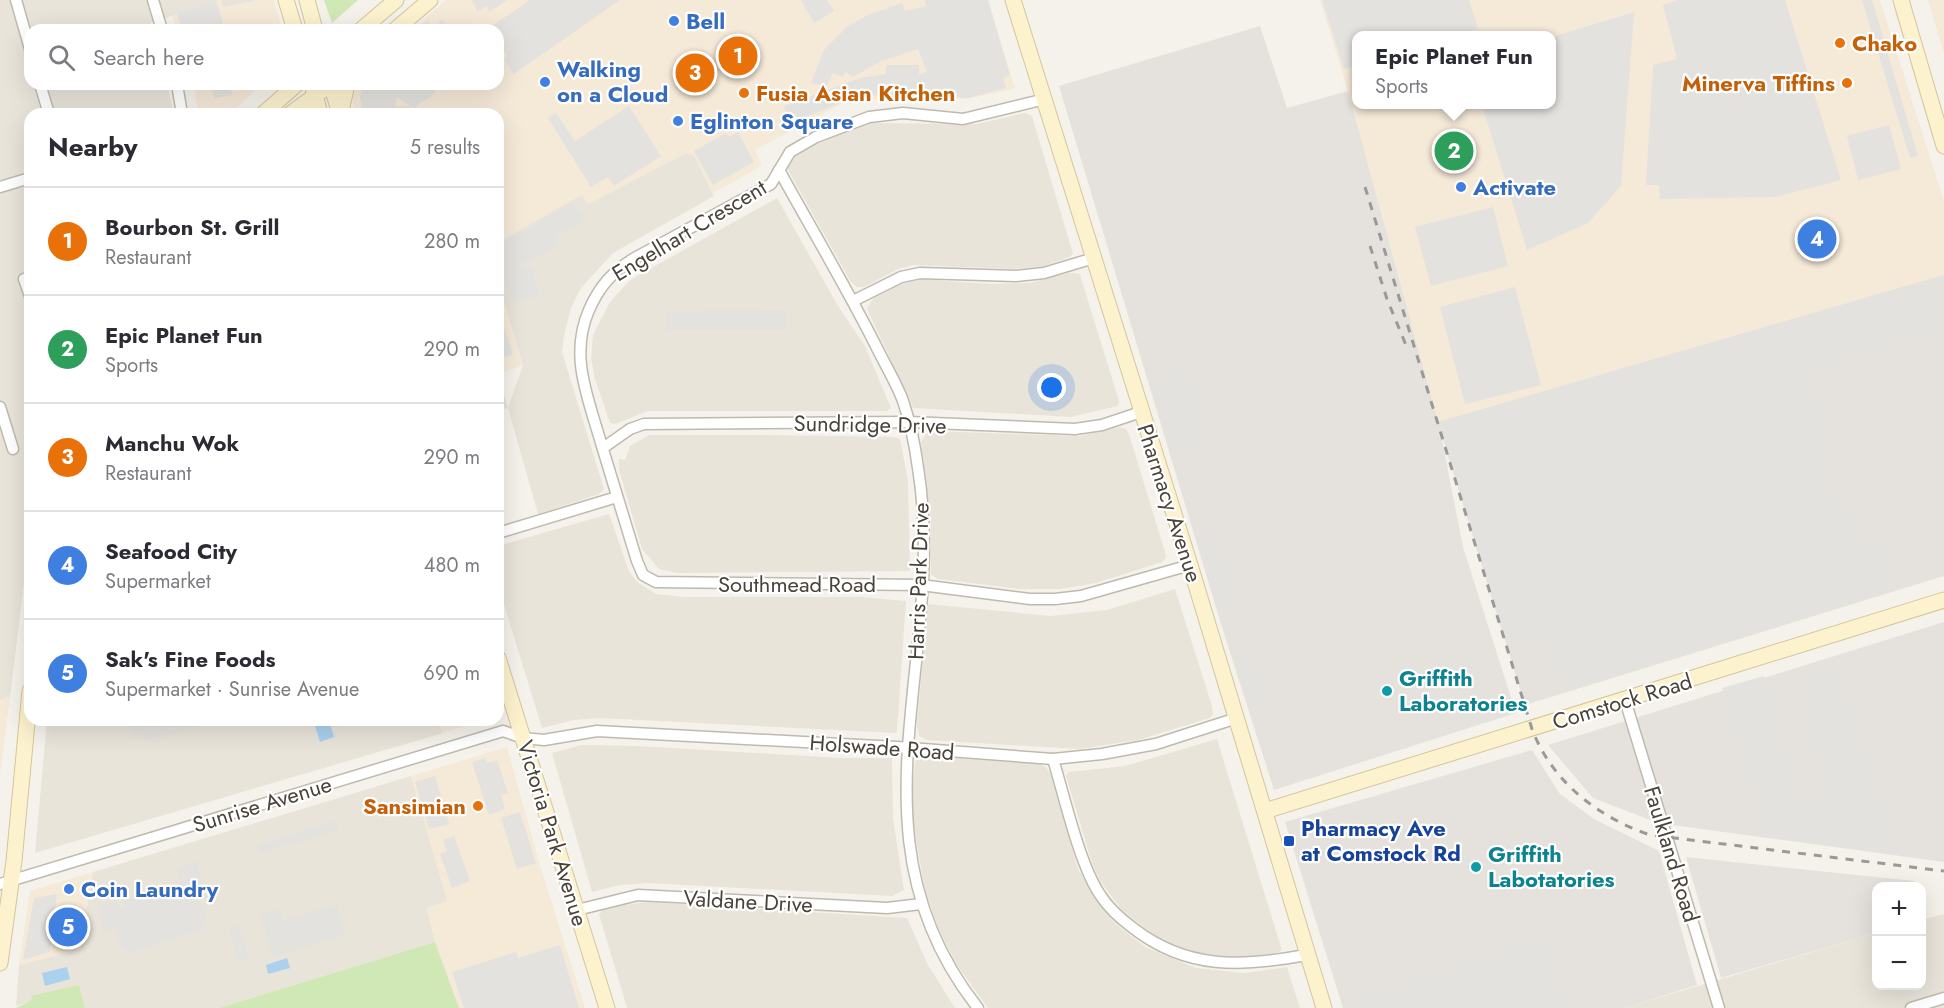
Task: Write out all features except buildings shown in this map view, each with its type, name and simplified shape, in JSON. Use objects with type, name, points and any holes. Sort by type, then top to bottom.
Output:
[{"type":"street","points":[[16,0],[24,28]]},
{"type":"street","points":[[153,0],[160,24]]},
{"type":"street","points":[[286,0],[293,24]]},
{"type":"street","points":[[307,0],[317,24]]},
{"type":"street","points":[[368,24],[396,0]]},
{"type":"street","points":[[402,24],[430,0]]},
{"type":"street","name":"Pharmacy Avenue","points":[[1013,0],[1190,565],[1306,955],[1324,1008]]},
{"type":"street","points":[[1901,0],[1944,147]]},
{"type":"street","points":[[42,90],[47,108]]},
{"type":"street","points":[[178,90],[181,108]]},
{"type":"street","points":[[270,108],[290,90]]},
{"type":"street","points":[[296,108],[313,90],[318,108]]},
{"type":"street","points":[[333,90],[338,108]]},
{"type":"street","points":[[341,108],[346,90]]},
{"type":"street","name":"Engelhart Crescent","points":[[617,497],[583,384],[579,353],[581,328],[597,293],[618,268],[771,184],[790,152],[816,137],[868,117],[903,113],[963,119],[1045,99]]},
{"type":"street","name":"Harris Park Drive","points":[[779,170],[853,301],[902,399],[909,422],[922,493],[921,585],[905,781],[907,837],[921,904],[939,948],[978,1008]]},
{"type":"street","points":[[0,187],[24,180]]},
{"type":"street","points":[[853,301],[901,276],[920,273],[1016,276],[1044,273],[1094,258]]},
{"type":"street","points":[[0,407],[13,449]]},
{"type":"street","name":"Sundridge Drive","points":[[603,448],[630,429],[644,424],[909,422],[1075,429],[1102,425],[1141,412]]},
{"type":"street","points":[[504,531],[617,497]]},
{"type":"street","name":"Southmead Road","points":[[617,497],[636,561],[643,575],[656,582],[921,585],[1030,599],[1055,599],[1103,590],[1190,565]]},
{"type":"street","name":"Comstock Road","points":[[1265,811],[1944,600]]},
{"type":"street","name":"Victoria Park Avenue","points":[[504,677],[607,1008]]},
{"type":"street","name":"Faulkland Road","points":[[1626,700],[1719,1008]]},
{"type":"street","name":"Holswade Road","points":[[523,738],[544,740],[597,731],[908,748],[1053,759],[1102,754],[1156,744],[1237,718]]},
{"type":"street","points":[[0,963],[6,883],[26,726]]},
{"type":"street","name":"Sunrise Avenue","points":[[6,883],[503,731],[523,738]]},
{"type":"street","points":[[1053,759],[1088,872],[1100,896],[1116,915],[1150,942],[1194,961],[1240,964],[1306,955]]},
{"type":"street","name":"Valdane Drive","points":[[577,910],[638,895],[887,908],[921,904]]},
{"type":"street","points":[[1911,1008],[1943,1000]]},
{"type":"shaded area","points":[[0,0],[221,0],[150,24],[24,24],[24,90],[168,90],[173,108],[24,108],[24,584],[10,697],[0,700]]},
{"type":"shaded area","points":[[221,0],[258,0],[222,8]]},
{"type":"shaded area","points":[[221,0],[223,8],[258,0],[274,0],[280,24],[175,24],[172,16]]},
{"type":"shaded area","points":[[446,0],[988,0],[1015,89],[966,99],[905,96],[843,103],[755,150],[762,166],[713,193],[694,156],[686,153],[588,204],[582,195],[504,239],[504,108],[354,108],[349,90],[504,90],[504,24],[419,24]]},
{"type":"shaded area","points":[[472,0],[507,0],[489,12],[487,6],[477,11]]},
{"type":"shaded area","points":[[530,0],[620,0],[514,74],[504,59],[508,56],[504,51],[504,24],[495,24]]},
{"type":"shaded area","points":[[801,0],[827,0],[834,11],[814,23]]},
{"type":"shaded area","points":[[925,0],[988,0],[1010,75],[1003,78],[1006,88],[968,98],[890,94],[853,98],[791,123],[784,106],[860,78],[886,74],[886,65],[919,65],[919,74],[927,72],[918,49],[881,61],[853,77],[846,72],[842,77],[833,73],[827,86],[811,83],[824,50],[848,26],[868,15],[902,3],[905,11],[926,6]]},
{"type":"shaded area","points":[[1320,0],[1880,0],[1944,201],[1944,275],[1438,422],[1353,109],[1556,109],[1556,31],[1352,31],[1352,106]]},
{"type":"shaded area","points":[[1322,0],[1469,0],[1478,29],[1471,31],[1352,31],[1352,66],[1344,69]]},
{"type":"shaded area","points":[[1677,0],[1785,0],[1841,180],[1775,197],[1660,199],[1659,185],[1646,185],[1653,65],[1677,59],[1663,5]]},
{"type":"shaded area","points":[[1862,0],[1872,0],[1918,156],[1910,158]]},
{"type":"shaded area","points":[[1928,0],[1944,0],[1944,54]]},
{"type":"shaded area","points":[[216,1],[223,24],[180,24],[177,13]]},
{"type":"shaded area","points":[[1634,12],[1621,186],[1588,223],[1527,250],[1483,109],[1556,109],[1556,36]]},
{"type":"shaded area","points":[[1260,26],[1287,108],[1348,91],[1438,422],[1944,275],[1944,576],[1525,705],[1440,430],[1463,547],[1516,713],[1274,790],[1221,624],[1059,86]]},
{"type":"shaded area","points":[[195,90],[255,90],[236,108],[197,108]]},
{"type":"shaded area","points":[[212,90],[231,90],[233,95],[215,98]]},
{"type":"shaded area","points":[[362,90],[436,90],[431,97],[419,103],[416,108],[397,97],[395,107],[409,106],[410,108],[362,108]]},
{"type":"shaded area","points":[[629,106],[661,156],[614,186],[608,177],[591,187],[548,118],[556,113],[575,141]]},
{"type":"shaded area","points":[[1025,113],[1032,116],[1073,254],[1040,267],[1013,269],[913,265],[898,269],[864,287],[857,287],[851,282],[787,168],[792,159],[823,141],[847,129],[870,123],[977,124]]},
{"type":"shaded area","points":[[1889,125],[1901,169],[1858,180],[1847,136]]},
{"type":"shaded area","points":[[738,132],[754,162],[713,185],[694,151],[726,133],[729,137]]},
{"type":"shaded area","points":[[686,153],[694,155],[714,196],[613,253],[581,288],[571,308],[562,352],[604,489],[599,494],[538,514],[508,408],[523,365],[504,303],[504,239],[582,194],[588,204]]},
{"type":"shaded area","points":[[777,198],[838,306],[865,346],[891,408],[887,411],[648,411],[615,424],[610,423],[595,379],[591,358],[593,335],[610,302],[629,281]]},
{"type":"shaded area","points":[[573,202],[585,221],[556,236],[560,244],[524,264],[519,258],[521,269],[531,266],[540,295],[511,303],[504,278],[504,242]]},
{"type":"shaded area","points":[[1493,207],[1508,266],[1431,286],[1415,227]]},
{"type":"shaded area","points":[[1069,273],[1080,274],[1119,401],[1118,406],[1071,417],[913,408],[867,308],[874,298],[897,286],[918,279],[990,284],[1030,283]]},
{"type":"shaded area","points":[[1923,281],[1940,329],[1806,370],[1832,460],[1818,484],[1848,501],[1861,541],[1847,542],[1850,551],[1879,542],[1893,589],[1569,688],[1565,678],[1556,681],[1545,647],[1559,631],[1505,641],[1438,422]]},
{"type":"shaded area","points":[[1515,287],[1541,385],[1465,404],[1440,307]]},
{"type":"shaded area","points":[[504,303],[523,365],[504,372]]},
{"type":"shaded area","points":[[787,310],[787,330],[667,330],[667,311]]},
{"type":"shaded area","points":[[504,330],[513,354],[504,357]]},
{"type":"shaded area","points":[[1190,372],[1208,442],[1172,451],[1154,381]]},
{"type":"shaded area","points":[[504,395],[508,408],[504,409]]},
{"type":"shaded area","points":[[1120,427],[1126,429],[1129,434],[1165,552],[1166,558],[1162,562],[1096,583],[1061,589],[1020,589],[938,579],[931,575],[931,520],[921,442],[928,431],[1080,436]]},
{"type":"shaded area","points":[[649,435],[893,437],[900,439],[908,481],[910,571],[677,573],[659,569],[642,549],[619,470],[619,459],[625,460],[630,446]]},
{"type":"shaded area","points":[[609,514],[629,571],[637,582],[656,594],[683,597],[862,597],[906,601],[897,731],[896,733],[600,718],[574,720],[542,728],[504,604],[504,544]]},
{"type":"shaded area","points":[[1217,533],[1242,612],[1223,618],[1197,539]]},
{"type":"shaded area","points":[[1175,589],[1212,706],[1213,714],[1210,718],[1138,740],[1079,749],[927,740],[919,736],[917,725],[928,604],[1050,616],[1107,610]]},
{"type":"shaded area","points":[[1944,622],[1944,862],[1658,823],[1593,798],[1548,745]]},
{"type":"shaded area","points":[[1249,655],[1263,700],[1250,704],[1236,659]]},
{"type":"shaded area","points":[[1838,667],[1896,853],[1766,837],[1722,688],[1764,676],[1802,805],[1831,796],[1795,679]]},
{"type":"shaded area","points":[[10,697],[0,774],[0,700]]},
{"type":"shaded area","points":[[46,726],[440,726],[443,733],[35,853]]},
{"type":"shaded area","points":[[130,726],[197,726],[146,741],[144,735],[133,738]]},
{"type":"shaded area","points":[[441,726],[465,726],[443,733]]},
{"type":"shaded area","points":[[1266,729],[1273,752],[1265,754],[1258,731]]},
{"type":"shaded area","points":[[1217,739],[1281,947],[1281,951],[1276,953],[1241,958],[1197,954],[1158,938],[1122,910],[1100,881],[1092,863],[1066,776],[1069,772],[1125,766]]},
{"type":"shaded area","points":[[582,745],[638,746],[840,758],[892,758],[893,819],[904,890],[892,896],[648,883],[620,885],[592,892],[552,753]]},
{"type":"shaded area","points":[[507,747],[542,872],[585,1008],[459,1008],[435,942],[427,908],[447,901],[411,776]]},
{"type":"shaded area","name":"Griffith Labotatories","points":[[1532,750],[1560,794],[1594,819],[1659,851],[1697,985],[1624,1008],[1343,1008],[1285,822]]},
{"type":"shaded area","points":[[923,755],[1039,764],[1046,767],[1050,773],[1078,869],[1102,909],[1117,925],[1145,947],[1196,968],[1245,973],[1287,967],[1300,1008],[988,1008],[956,964],[937,925],[925,890],[914,828],[912,797],[915,761]]},
{"type":"shaded area","points":[[486,758],[487,763],[497,760],[508,793],[501,795],[505,809],[489,815],[472,762]]},
{"type":"shaded area","points":[[411,776],[448,901],[427,908],[435,942],[219,1008],[85,1008],[79,985],[16,1006],[19,965],[80,949],[93,872]]},
{"type":"shaded area","points":[[435,776],[449,824],[429,829],[415,782]]},
{"type":"shaded area","points":[[520,812],[536,863],[517,869],[501,818]]},
{"type":"shaded area","points":[[336,821],[339,830],[259,853],[259,844]]},
{"type":"shaded area","points":[[454,836],[470,881],[452,888],[440,854],[447,851],[443,840]]},
{"type":"shaded area","points":[[1686,857],[1915,882],[1872,882],[1872,934],[1721,978]]},
{"type":"shaded area","points":[[196,861],[207,898],[198,900],[206,914],[203,930],[131,952],[122,948],[115,929],[104,931],[97,906],[117,901],[119,907],[125,908],[123,900],[177,884],[182,891],[177,868]]},
{"type":"shaded area","points":[[93,872],[80,949],[19,965],[30,891]]},
{"type":"shaded area","points":[[57,894],[50,952],[23,960],[34,898]]},
{"type":"shaded area","points":[[646,902],[907,918],[928,965],[955,1008],[627,1008],[599,914],[604,908]]},
{"type":"shaded area","points":[[337,904],[346,935],[273,957],[267,946],[269,943],[260,914],[279,909],[287,930],[285,920]]},
{"type":"shaded area","points":[[1944,914],[1944,1008],[1624,1008],[1872,934],[1872,990],[1926,990],[1926,919]]},
{"type":"shaded area","points":[[238,925],[249,959],[239,962],[228,927]]},
{"type":"shaded area","points":[[1545,941],[1565,1008],[1351,1008],[1349,1000]]},
{"type":"shaded area","points":[[560,945],[579,1008],[464,1008],[452,972],[516,952],[518,958]]},
{"type":"green space","points":[[324,0],[358,0],[332,23]]},
{"type":"green space","points":[[435,942],[459,1008],[219,1008]]},
{"type":"green space","points":[[79,985],[85,1008],[16,1008],[32,1000],[31,996]]},
{"type":"water","points":[[315,726],[331,726],[334,737],[320,742]]},
{"type":"water","points":[[287,958],[290,968],[268,974],[266,965]]},
{"type":"water","points":[[67,967],[70,979],[45,986],[42,973]]},
{"type":"railway","points":[[1365,187],[1532,729],[1541,748],[1564,781],[1595,808],[1650,835],[1944,871]]},
{"type":"railway","points":[[1370,246],[1387,299],[1408,350]]},
{"type":"place","name":"Bell","points":[[674,21]]},
{"type":"place","name":"Chako","points":[[1840,43]]},
{"type":"place","name":"Bourbon St. Grill","points":[[738,56]]},
{"type":"place","name":"Manchu Wok","points":[[695,73]]},
{"type":"place","name":"Walking on a Cloud","points":[[545,82]]},
{"type":"place","name":"Minerva Tiffins","points":[[1847,83]]},
{"type":"place","name":"Fusia Asian Kitchen","points":[[744,93]]},
{"type":"place","name":"Eglinton Square","points":[[678,121]]},
{"type":"place","name":"Epic Planet Fun","points":[[1454,151]]},
{"type":"place","name":"Activate","points":[[1461,187]]},
{"type":"place","name":"Seafood City","points":[[1817,239]]},
{"type":"place","name":"Griffith Laboratories","points":[[1387,691]]},
{"type":"place","name":"Sansimian","points":[[478,806]]},
{"type":"place","name":"Pharmacy Ave at Comstock Rd","points":[[1289,841]]},
{"type":"place","name":"Griffith Labotatories","points":[[1476,867]]},
{"type":"place","name":"Coin Laundry","points":[[69,889]]},
{"type":"place","name":"Sak's Fine Foods","points":[[68,927]]}]
